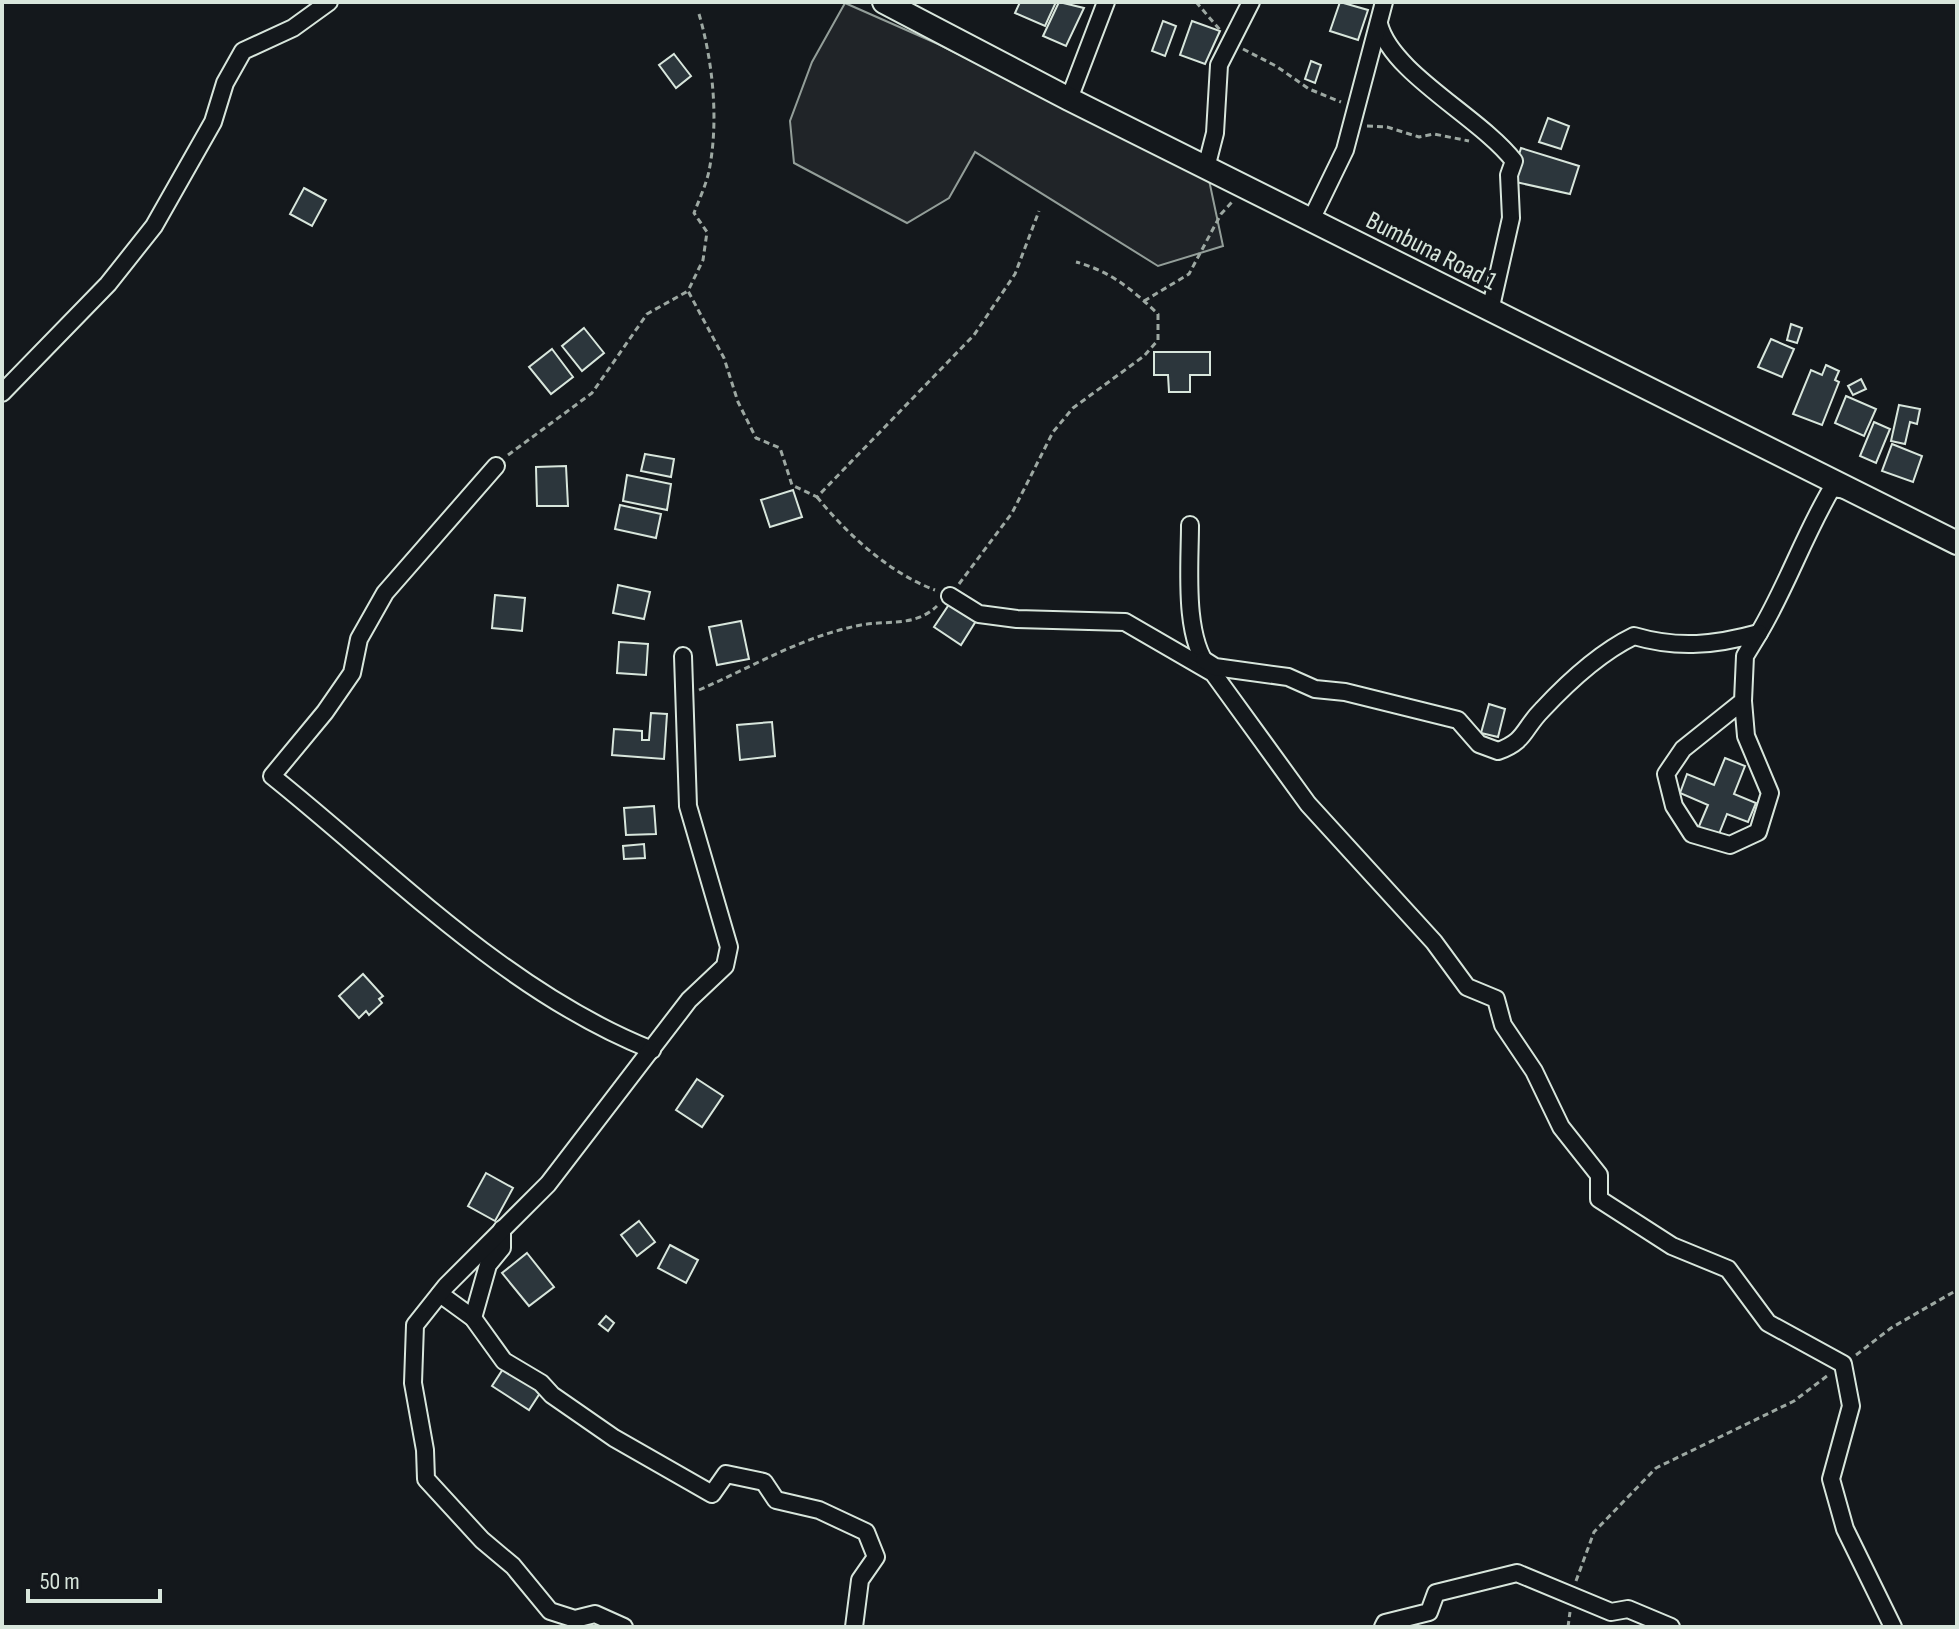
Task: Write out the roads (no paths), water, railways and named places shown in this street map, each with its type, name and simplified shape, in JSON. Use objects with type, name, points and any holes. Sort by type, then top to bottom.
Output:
[{"type":"main road","name":"Bumbuna Road 1","points":[[887,3],[1069,99],[1957,543]]},
{"type":"street","points":[[2,393],[108,284],[154,226],[213,122],[225,83],[243,51],[293,28],[329,2]]},
{"type":"street","points":[[1069,99],[1106,2]]},
{"type":"street","points":[[1206,168],[1215,133],[1219,65],[1228,41],[1251,2]]},
{"type":"street","points":[[1311,220],[1345,150],[1384,2]]},
{"type":"street","points":[[1379,24],[1382,39],[1396,56],[1497,139],[1514,161],[1509,175],[1511,218],[1490,311]]},
{"type":"street","points":[[496,466],[385,593],[359,639],[352,673],[325,712],[272,776],[468,941],[582,1014],[623,1038],[652,1050]]},
{"type":"street","points":[[1743,701],[1683,749],[1666,774],[1674,806],[1692,834],[1730,845],[1758,832],[1770,793],[1746,736],[1743,701],[1745,656],[1785,590],[1832,488],[1848,490]]},
{"type":"street","points":[[1190,525],[1188,576],[1200,657],[1308,804],[1434,942],[1467,987],[1496,999],[1503,1025],[1534,1071],[1561,1127],[1599,1175],[1599,1199],[1672,1246],[1728,1269],[1768,1323],[1843,1364],[1851,1406],[1831,1479],[1845,1529],[1893,1627]]},
{"type":"street","points":[[950,596],[979,614],[1017,619],[1125,622],[1213,673]]},
{"type":"street","points":[[1200,657],[1215,667],[1288,677],[1315,689],[1345,692],[1458,720],[1479,744],[1498,751],[1518,744],[1540,712],[1606,649],[1634,636],[1661,644],[1703,645],[1759,633]]},
{"type":"street","points":[[624,1627],[595,1614],[575,1619],[550,1611],[513,1566],[482,1540],[426,1479],[411,1357],[415,1325],[440,1294],[548,1184],[689,1000],[725,966],[729,947],[688,806],[683,656]]},
{"type":"street","points":[[473,1318],[488,1265],[502,1248],[502,1229]]},
{"type":"street","points":[[440,1294],[473,1318],[504,1361],[541,1383],[552,1395],[614,1438],[712,1494],[726,1474],[764,1482],[776,1500],[819,1510],[866,1532],[876,1557],[860,1580],[854,1627]]},
{"type":"street","points":[[1383,1627],[1385,1623],[1429,1612],[1436,1593],[1517,1573],[1611,1612],[1628,1609],[1671,1627]]}]
